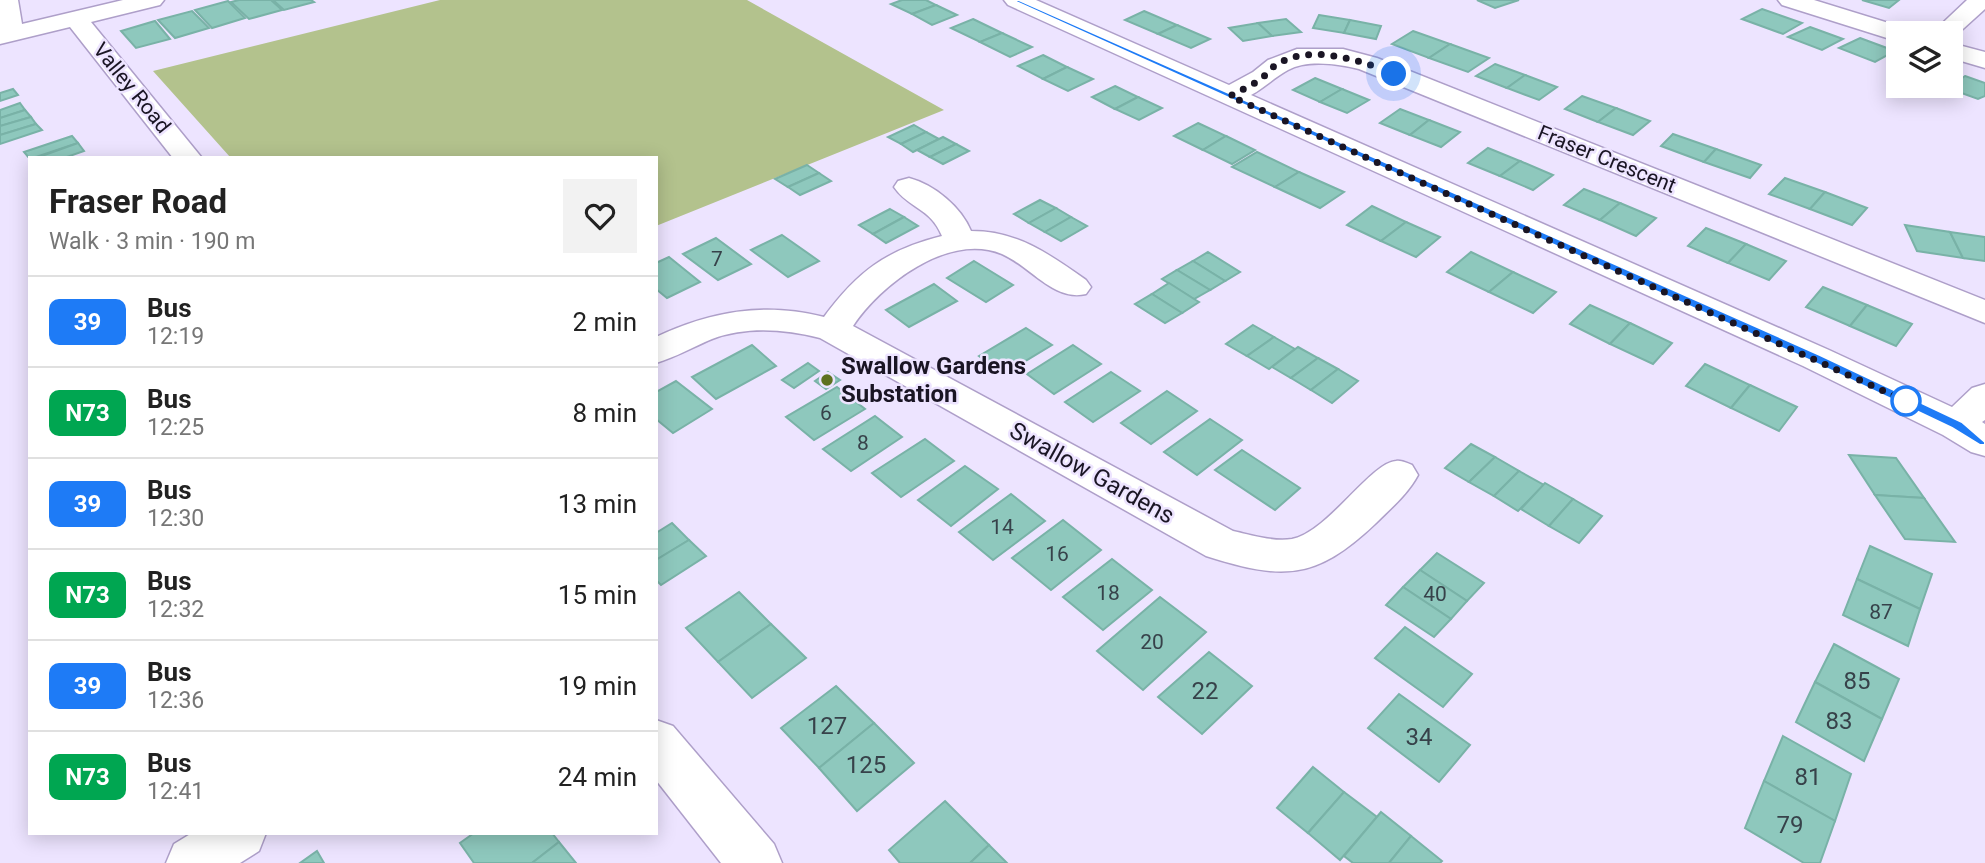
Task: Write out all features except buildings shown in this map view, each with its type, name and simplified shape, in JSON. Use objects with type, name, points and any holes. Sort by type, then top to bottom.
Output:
[{"type":"street","points":[[6,0],[6,35],[152,0]]},
{"type":"street","points":[[1016,0],[1816,358],[1971,433],[1985,397]]},
{"type":"street","points":[[1790,0],[1886,29]]},
{"type":"street","points":[[1957,21],[1981,0]]},
{"type":"street","name":"Valley Road","points":[[76,19],[186,156]]},
{"type":"street","points":[[1963,54],[1985,60]]},
{"type":"street","name":"Fraser Crescent","points":[[1230,96],[1262,78],[1277,65],[1297,57],[1343,57],[1368,63],[1985,312]]},
{"type":"street","points":[[909,187],[949,216],[959,240]]},
{"type":"street","points":[[832,330],[860,292],[884,273],[939,245],[959,240],[980,239],[1008,245],[1074,287]]},
{"type":"street","name":"Swallow Gardens","points":[[658,350],[695,331],[753,319],[783,319],[832,330],[1221,544],[1242,550],[1293,556],[1321,545],[1398,475]]},
{"type":"street","points":[[658,744],[755,863]]},
{"type":"street","points":[[193,863],[237,835]]},
{"type":"green space","points":[[440,0],[747,0],[944,110],[658,225],[658,156],[229,156],[153,71]]},
{"type":"bus line","name":"39","points":[[1016,0],[1816,358],[1957,425],[1985,442]]},
{"type":"place","name":"Swallow Gardens Substation","points":[[827,380]]},
{"type":"route","points":[[1394,74],[1368,63],[1343,57],[1297,57],[1277,65],[1262,78],[1230,96],[1816,358],[1906,401]]}]
